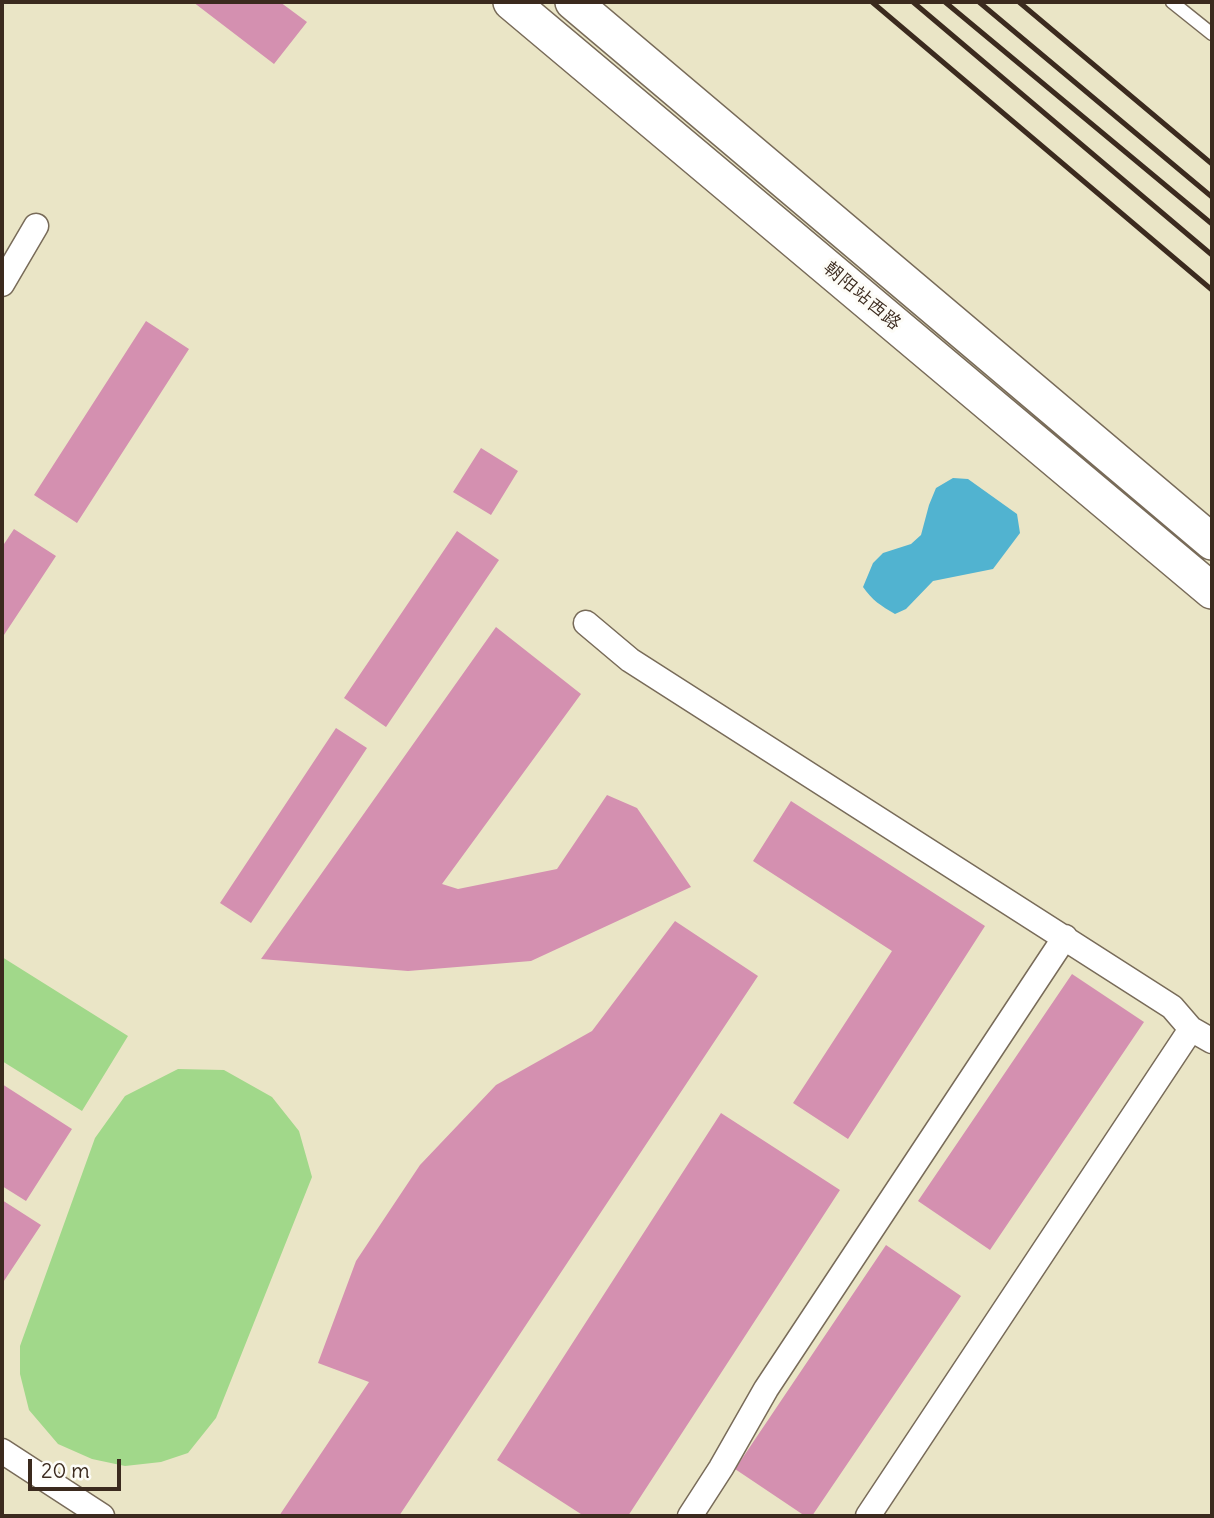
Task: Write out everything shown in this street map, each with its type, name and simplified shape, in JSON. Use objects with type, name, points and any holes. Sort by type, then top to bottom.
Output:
[{"type":"main road","name":"朝阳站西路","points":[[511,2],[1212,591]]},
{"type":"main road","name":"朝阳站西路","points":[[573,2],[1212,542]]},
{"type":"street","points":[[2,284],[36,226]]},
{"type":"street","points":[[586,623],[630,660],[1172,1007],[1202,1035],[868,1516]]},
{"type":"street","points":[[690,1516],[766,1389],[1065,937]]},
{"type":"street","points":[[2,1451],[102,1516]]},
{"type":"lane","points":[[1172,2],[1212,34]]},
{"type":"green space","points":[[2,957],[128,1036],[82,1111],[2,1061]]},
{"type":"green space","points":[[178,1069],[224,1070],[272,1097],[299,1131],[312,1177],[216,1418],[188,1453],[161,1462],[125,1466],[92,1459],[58,1444],[29,1410],[20,1374],[20,1346],[95,1138],[125,1096]]},
{"type":"water","points":[[953,478],[968,479],[1017,514],[1020,533],[993,569],[933,581],[906,609],[895,614],[877,602],[863,587],[873,563],[883,553],[911,544],[921,535],[936,488]]},
{"type":"building","points":[[193,2],[280,2],[307,22],[274,64]]},
{"type":"building","points":[[146,321],[189,349],[77,523],[34,495]]},
{"type":"building","points":[[481,448],[518,471],[491,515],[453,492]]},
{"type":"building","points":[[14,529],[56,556],[2,638],[2,547]]},
{"type":"building","points":[[457,531],[499,560],[386,727],[344,698]]},
{"type":"building","points":[[496,627],[581,694],[442,884],[458,889],[557,869],[607,795],[637,808],[691,887],[531,961],[408,971],[261,959]]},
{"type":"building","points":[[336,728],[367,748],[251,923],[220,903]]},
{"type":"building","points":[[791,801],[985,926],[848,1139],[793,1103],[892,951],[753,861]]},
{"type":"building","points":[[675,921],[758,976],[399,1516],[279,1516],[369,1382],[318,1363],[356,1261],[420,1165],[496,1085],[592,1031]]},
{"type":"building","points":[[1072,974],[1144,1022],[990,1250],[918,1201]]},
{"type":"building","points":[[2,1084],[72,1129],[26,1201],[2,1186]]},
{"type":"building","points":[[721,1113],[840,1190],[628,1516],[584,1516],[497,1460]]},
{"type":"building","points":[[2,1200],[41,1225],[2,1284]]},
{"type":"building","points":[[886,1245],[961,1296],[812,1516],[805,1516],[735,1469]]},
{"type":"railway","points":[[872,2],[1212,290]]},
{"type":"railway","points":[[913,2],[1212,255]]},
{"type":"railway","points":[[945,2],[1212,224]]},
{"type":"railway","points":[[979,2],[1212,197]]},
{"type":"railway","points":[[1019,2],[1212,164]]}]
